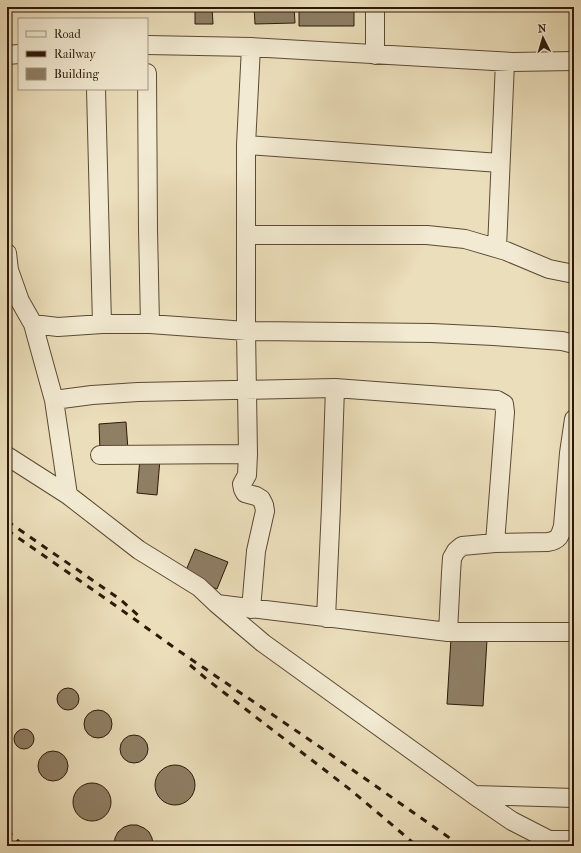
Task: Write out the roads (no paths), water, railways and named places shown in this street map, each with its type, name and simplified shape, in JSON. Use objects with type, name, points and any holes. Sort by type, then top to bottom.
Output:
[{"type":"street","points":[[375,7],[375,55]]},
{"type":"street","points":[[148,45],[251,47],[505,62],[574,62]]},
{"type":"street","points":[[251,47],[246,145],[246,331],[248,454],[247,475],[242,484],[246,493],[261,499],[265,511],[256,551],[251,609]]},
{"type":"street","points":[[7,55],[18,54]]},
{"type":"street","points":[[497,248],[505,62]]},
{"type":"street","points":[[96,90],[102,324]]},
{"type":"street","points":[[147,90],[150,324]]},
{"type":"street","points":[[246,145],[500,164]]},
{"type":"street","points":[[246,235],[427,235],[465,239],[506,251],[549,268],[574,274]]},
{"type":"street","points":[[7,253],[9,270],[20,301],[33,324],[54,400],[68,495]]},
{"type":"street","points":[[33,324],[58,328],[102,324],[150,324],[246,331],[432,333],[562,341],[574,344]]},
{"type":"street","points":[[54,400],[92,395],[138,392],[335,388],[497,400],[504,404],[505,416],[494,542]]},
{"type":"street","points":[[326,618],[335,388]]},
{"type":"street","points":[[448,632],[452,558],[456,551],[462,546],[494,542],[555,541],[560,535],[563,526],[569,453],[574,419]]},
{"type":"street","points":[[100,455],[248,454]]},
{"type":"street","points":[[7,456],[68,495],[139,550],[199,587],[263,643],[512,821],[553,843],[574,840]]},
{"type":"street","points":[[217,604],[448,632],[574,632]]},
{"type":"street","points":[[474,795],[574,798]]},
{"type":"railway","points":[[7,521],[121,600],[141,618]]},
{"type":"railway","points":[[7,530],[461,846]]},
{"type":"railway","points":[[190,665],[352,791],[417,846]]},
{"type":"railway","points":[[7,830],[23,846]]}]
